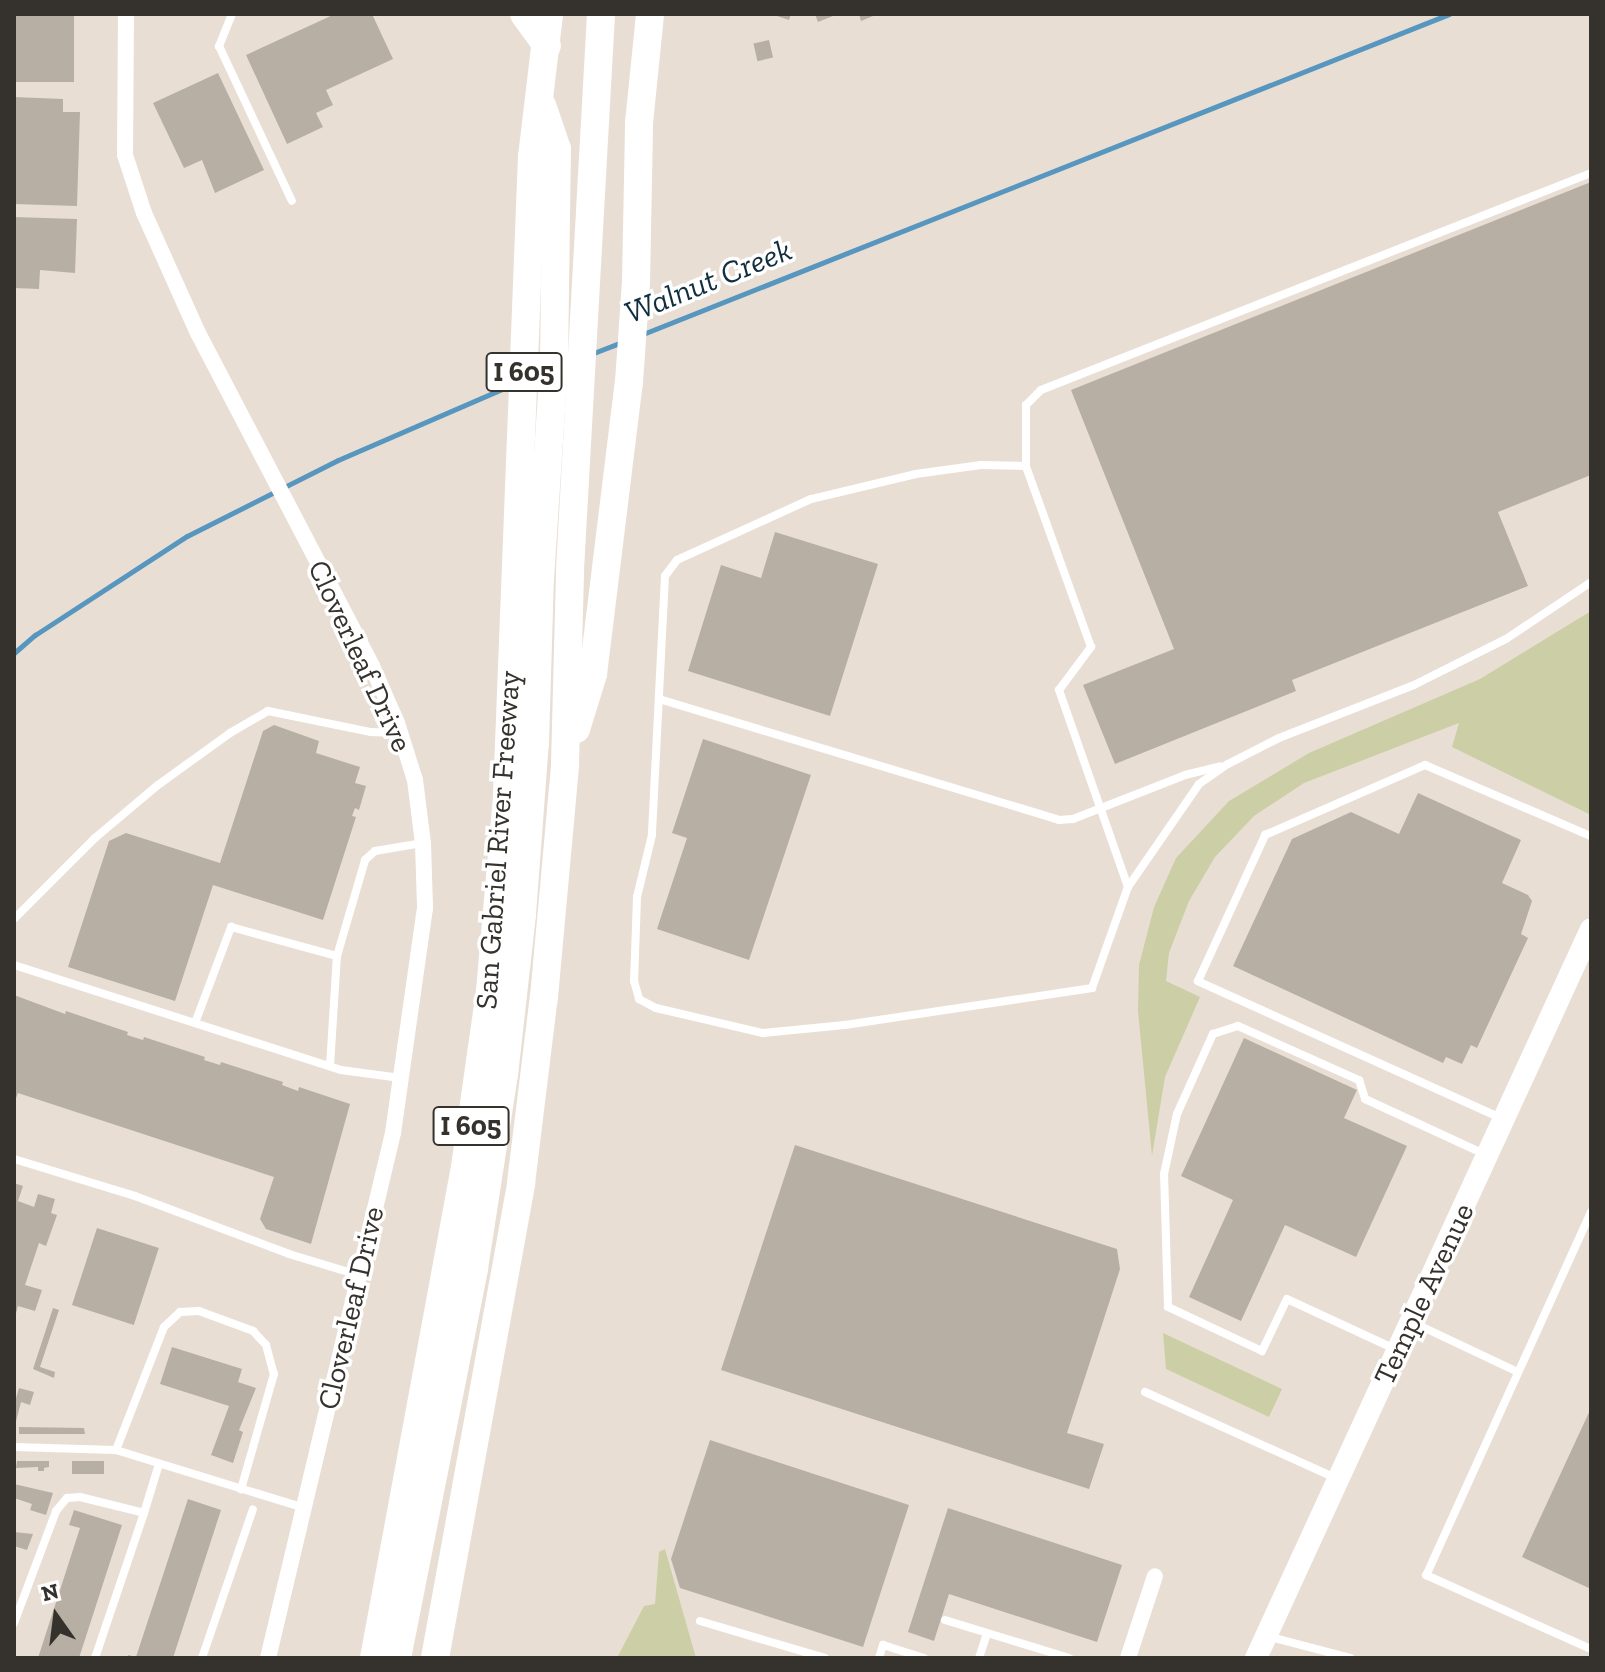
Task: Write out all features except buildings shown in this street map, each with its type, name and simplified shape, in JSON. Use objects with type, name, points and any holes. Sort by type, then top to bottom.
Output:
[{"type":"highway","points":[[524,14],[547,46]]},
{"type":"highway","name":"San Gabriel River Freeway","points":[[374,1658],[464,1174],[490,991],[507,795],[513,588],[544,153],[541,104],[549,14]]},
{"type":"highway","name":"San Gabriel River Freeway","points":[[429,1657],[521,1183],[544,997],[565,764],[570,573],[601,14]]},
{"type":"highway","points":[[565,764],[593,674],[605,557],[629,382],[636,283],[639,123],[650,14]]},
{"type":"highway","points":[[397,1658],[474,1268],[504,1075],[522,914],[535,743],[540,579],[554,361],[544,153]]},
{"type":"highway","points":[[429,1657],[502,1172],[536,897],[552,595],[570,573]]},
{"type":"main road","name":"Temple Avenue","points":[[1256,1658],[1591,929]]},
{"type":"street","name":"Cloverleaf Drive","points":[[126,14],[125,155],[144,213],[198,333],[372,666],[400,733],[415,780],[423,843],[425,908],[393,1133],[268,1658]]},
{"type":"street","points":[[1128,1658],[1155,1576]]},
{"type":"lane","points":[[232,14],[219,46],[292,201]]},
{"type":"lane","points":[[1128,887],[1059,690],[1091,647],[1026,466],[1026,405],[1041,390],[1591,173]]},
{"type":"lane","points":[[1026,466],[981,465],[916,474],[811,499],[677,560],[665,576],[652,835],[637,897],[634,981],[639,999],[656,1008],[763,1033],[845,1025],[1092,988],[1128,887],[1199,784],[1228,764],[1279,738],[1414,685],[1506,639],[1591,582]]},
{"type":"lane","points":[[659,699],[1059,820],[1185,775],[1228,764]]},
{"type":"lane","points":[[14,919],[88,845],[158,785],[230,733],[268,711],[370,732],[400,733]]},
{"type":"lane","points":[[1503,1119],[1198,981],[1265,835],[1425,765],[1591,836]]},
{"type":"lane","points":[[330,1066],[337,956],[365,860],[375,851],[423,843]]},
{"type":"lane","points":[[195,1023],[231,927],[337,956]]},
{"type":"lane","points":[[14,965],[330,1066],[401,1078]]},
{"type":"lane","points":[[1398,1351],[1287,1299],[1262,1351],[1168,1307],[1164,1174],[1177,1114],[1213,1034],[1238,1026],[1359,1080],[1365,1099],[1487,1156]]},
{"type":"lane","points":[[14,1159],[135,1196],[289,1254],[359,1275]]},
{"type":"lane","points":[[1591,1212],[1426,1575],[1591,1649]]},
{"type":"lane","points":[[116,1450],[164,1327],[180,1312],[199,1311],[253,1331],[266,1345],[274,1374],[241,1489]]},
{"type":"lane","points":[[1411,1322],[1518,1372]]},
{"type":"lane","points":[[1145,1392],[1338,1480]]},
{"type":"lane","points":[[14,1447],[116,1450],[304,1508]]},
{"type":"lane","points":[[95,1658],[159,1464]]},
{"type":"lane","points":[[14,1623],[56,1511],[67,1498],[80,1497],[144,1513]]},
{"type":"lane","points":[[202,1658],[253,1509]]},
{"type":"lane","points":[[945,1620],[1069,1658]]},
{"type":"lane","points":[[700,1621],[825,1658]]},
{"type":"lane","points":[[979,1658],[987,1633]]},
{"type":"lane","points":[[1266,1636],[1292,1646],[1334,1651],[1350,1658]]},
{"type":"lane","points":[[879,1658],[883,1645],[924,1658]]},
{"type":"green space","points":[[1591,611],[1591,815],[1452,747],[1459,723],[1304,783],[1254,816],[1215,857],[1189,901],[1169,953],[1166,981],[1200,997],[1165,1077],[1152,1156],[1138,1011],[1139,965],[1154,907],[1176,858],[1229,801],[1309,753],[1480,679]]},
{"type":"green space","points":[[1163,1333],[1282,1389],[1269,1417],[1166,1369]]},
{"type":"green space","points":[[665,1549],[696,1658],[617,1658],[644,1606],[655,1604],[659,1552]]},
{"type":"waterway","name":"Walnut Creek","points":[[643,334],[1449,14]]},
{"type":"waterway","name":"Walnut Creek","points":[[591,354],[622,342]]},
{"type":"waterway","name":"Walnut Creek","points":[[14,653],[35,635],[187,536],[338,460],[514,384]]}]
